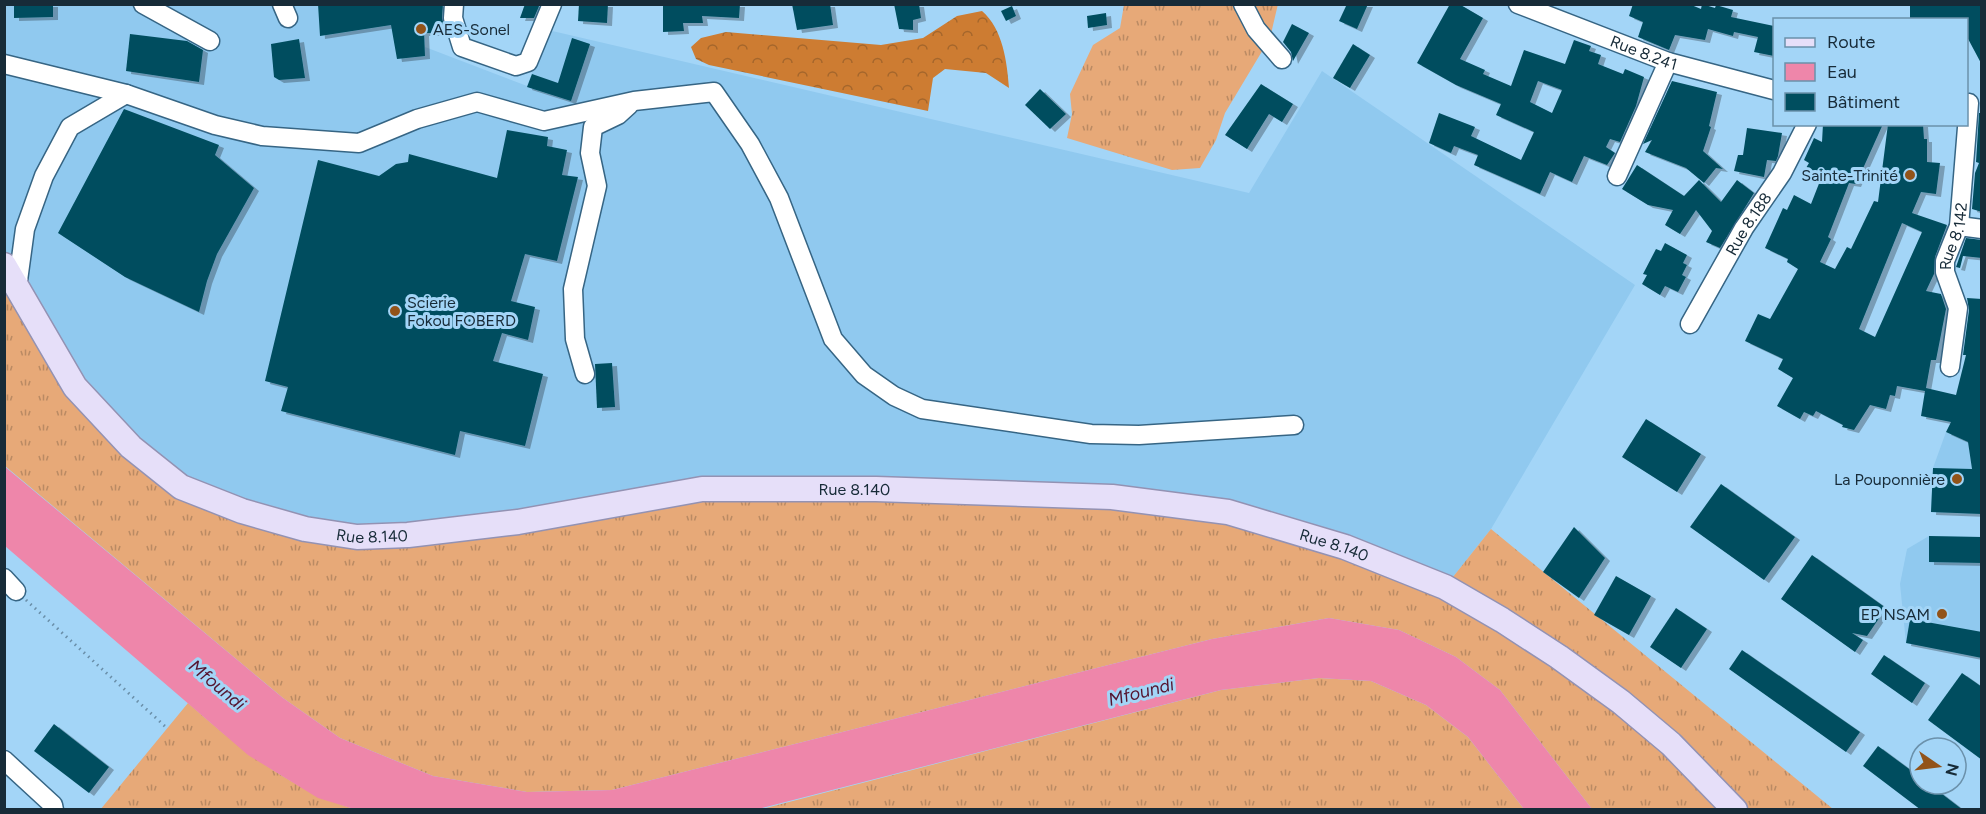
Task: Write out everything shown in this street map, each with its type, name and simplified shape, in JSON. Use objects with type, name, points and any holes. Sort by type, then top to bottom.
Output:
[{"type":"main road","name":"Rue 8.140","points":[[4,266],[75,387],[131,447],[181,487],[242,511],[305,529],[357,537],[408,536],[518,522],[702,489],[876,489],[1112,497],[1228,512],[1345,547],[1445,587],[1502,620],[1560,657],[1621,702],[1671,744],[1736,810]]},
{"type":"street","points":[[144,4],[210,41]]},
{"type":"street","points":[[454,4],[453,18],[462,47],[516,66],[528,62],[552,4]]},
{"type":"street","points":[[1242,4],[1256,28],[1282,59]]},
{"type":"street","name":"Rue 8.241","points":[[1518,4],[1668,62],[1773,90]]},
{"type":"street","points":[[1617,176],[1668,62]]},
{"type":"street","points":[[4,64],[126,94],[215,125],[262,136],[359,143],[417,119],[477,102],[544,121],[634,101],[714,92],[750,144],[779,198],[833,339],[864,375],[903,400],[922,409],[1091,434],[1139,435],[1294,425]]},
{"type":"street","points":[[17,288],[25,229],[44,176],[70,127],[126,94]]},
{"type":"street","points":[[585,374],[575,339],[573,289],[597,186],[590,153],[593,128],[618,115],[634,101]]},
{"type":"street","name":"Rue 8.142","points":[[1950,367],[1958,308],[1945,272],[1945,261],[1959,226],[1972,102]]},
{"type":"street","name":"Rue 8.188","points":[[1690,324],[1744,228],[1782,173],[1806,126]]},
{"type":"street","points":[[1959,226],[1982,229]]},
{"type":"street","points":[[4,760],[53,805],[54,810]]},
{"type":"path","points":[[10,585],[167,728]]},
{"type":"shaded area","points":[[4,5],[425,5],[425,47],[527,86],[548,30],[1249,193],[1322,71],[1635,285],[1491,529],[1445,587],[408,535],[242,511],[131,447],[5,267]]},
{"type":"shaded area","name":"La Pouponnière","points":[[1946,432],[1972,444],[1969,444],[1972,468],[1981,469],[1981,514],[1931,512],[1933,468]]},
{"type":"shaded area","name":"EP NSAM","points":[[1929,536],[1981,537],[1981,658],[1906,643],[1900,584],[1907,549]]},
{"type":"green space","points":[[1278,4],[1270,38],[1225,113],[1216,140],[1200,168],[1172,170],[1067,138],[1072,114],[1070,94],[1093,45],[1120,28],[1124,5]]},
{"type":"green space","points":[[982,11],[995,27],[1003,46],[1009,88],[986,73],[945,69],[933,78],[928,111],[709,65],[696,59],[691,47],[701,38],[726,32],[881,45],[923,38],[957,16]]},
{"type":"green space","points":[[4,267],[75,387],[181,487],[357,537],[702,489],[1228,512],[1445,587],[1491,529],[1833,809],[1592,809],[1500,690],[1456,657],[1399,630],[1329,618],[1212,639],[612,790],[527,792],[433,776],[340,738],[283,698],[5,466]]},
{"type":"green space","points":[[1319,678],[1371,681],[1426,705],[1468,737],[1524,809],[758,810],[1221,690]]},
{"type":"green space","points":[[188,703],[265,765],[307,790],[354,809],[100,810]]},
{"type":"water","name":"Mfoundi","points":[[4,466],[283,698],[340,738],[433,776],[527,792],[612,790],[1212,639],[1329,618],[1399,630],[1456,657],[1500,690],[1592,809],[1524,809],[1468,737],[1426,705],[1371,681],[1319,678],[1221,690],[758,809],[354,809],[318,798],[248,755],[5,546]]},
{"type":"building","points":[[14,4],[53,4],[53,17],[14,18]]},
{"type":"building","name":"AES-Sonel","points":[[318,4],[443,4],[442,18],[446,33],[424,33],[425,56],[397,59],[391,25],[320,36]]},
{"type":"building","points":[[525,4],[540,4],[534,18],[520,18]]},
{"type":"building","points":[[579,4],[608,4],[607,23],[578,21]]},
{"type":"building","points":[[663,4],[740,4],[739,18],[702,16],[703,23],[683,23],[684,31],[663,32]]},
{"type":"building","points":[[792,4],[830,4],[833,25],[797,30]]},
{"type":"building","points":[[894,4],[919,4],[921,18],[913,20],[913,30],[899,29]]},
{"type":"building","points":[[1347,4],[1368,4],[1357,29],[1339,21]]},
{"type":"building","points":[[1450,4],[1459,4],[1483,18],[1460,59],[1485,70],[1483,74],[1511,86],[1524,50],[1565,64],[1574,40],[1591,46],[1589,51],[1601,55],[1598,64],[1623,74],[1625,69],[1644,77],[1636,106],[1620,142],[1610,139],[1606,147],[1615,153],[1607,165],[1584,156],[1572,182],[1550,172],[1540,194],[1474,165],[1478,155],[1454,146],[1451,153],[1429,143],[1439,113],[1475,127],[1471,136],[1521,160],[1534,132],[1496,115],[1501,104],[1456,85],[1417,63]],"holes":[[[1538,81],[1562,90],[1552,113],[1530,102]]]},
{"type":"building","points":[[1633,4],[1689,4],[1701,9],[1702,4],[1715,8],[1716,5],[1733,10],[1731,17],[1773,26],[1773,56],[1754,52],[1758,37],[1734,32],[1733,36],[1708,29],[1705,40],[1675,35],[1669,50],[1638,37],[1643,22],[1629,16]]},
{"type":"building","points":[[1910,4],[1982,4],[1982,65],[1968,39],[1968,18],[1910,18]]},
{"type":"building","points":[[1012,6],[1016,16],[1006,21],[1001,11]]},
{"type":"building","points":[[1106,13],[1107,25],[1088,28],[1087,16]]},
{"type":"building","points":[[1292,24],[1309,33],[1293,61],[1291,52],[1283,42]]},
{"type":"building","points":[[130,34],[187,41],[203,50],[199,82],[126,71]]},
{"type":"building","points":[[572,38],[590,44],[571,101],[527,87],[532,74],[558,83]]},
{"type":"building","points":[[299,39],[305,78],[279,80],[274,77],[271,44]]},
{"type":"building","points":[[1353,44],[1370,55],[1350,88],[1333,78]]},
{"type":"building","points":[[1672,81],[1717,92],[1709,126],[1711,127],[1703,151],[1723,169],[1716,168],[1704,183],[1686,168],[1645,152],[1652,140],[1643,144]]},
{"type":"building","points":[[1261,84],[1293,104],[1282,122],[1269,114],[1247,149],[1225,135]]},
{"type":"building","points":[[1040,89],[1066,114],[1050,129],[1025,105]]},
{"type":"building","points":[[124,109],[219,145],[215,155],[254,188],[217,254],[199,312],[125,277],[58,233]]},
{"type":"building","points":[[1979,113],[1982,113],[1982,212],[1972,209],[1975,173],[1979,163],[1976,162]]},
{"type":"building","points":[[1823,126],[1882,126],[1856,184],[1849,183],[1828,237],[1831,239],[1820,262],[1835,269],[1847,247],[1851,249],[1874,201],[1878,202],[1888,126],[1923,126],[1924,139],[1927,139],[1927,162],[1940,163],[1936,194],[1921,192],[1912,213],[1947,225],[1935,257],[1934,274],[1926,291],[1941,294],[1946,309],[1936,360],[1931,360],[1926,388],[1956,395],[1966,355],[1963,355],[1969,310],[1967,298],[1982,299],[1982,514],[1931,512],[1933,468],[1972,469],[1968,442],[1946,432],[1951,422],[1921,416],[1925,391],[1897,386],[1895,396],[1890,395],[1886,409],[1870,405],[1854,430],[1842,427],[1843,425],[1816,411],[1813,416],[1804,412],[1800,419],[1777,406],[1793,378],[1778,369],[1783,359],[1745,341],[1758,314],[1770,319],[1798,269],[1787,262],[1788,259],[1765,248],[1783,208],[1787,210],[1794,195],[1811,204],[1820,181],[1803,173],[1809,163],[1804,160],[1814,138],[1822,142]],"holes":[[[1902,223],[1922,232],[1875,337],[1859,329]]]},
{"type":"building","points":[[1747,128],[1782,133],[1776,161],[1767,160],[1764,177],[1734,171],[1738,155],[1743,155]]},
{"type":"building","name":"Scierie Fokou FOBERD","points":[[507,130],[548,137],[547,146],[567,150],[562,175],[578,177],[557,261],[525,254],[511,301],[535,307],[528,340],[502,333],[493,361],[543,374],[525,446],[460,431],[455,455],[281,411],[288,387],[265,381],[318,160],[379,176],[396,164],[408,162],[409,154],[497,178]]},
{"type":"building","points":[[1637,165],[1684,196],[1699,180],[1721,202],[1737,180],[1754,193],[1720,248],[1706,242],[1712,231],[1696,210],[1680,234],[1665,225],[1673,210],[1648,205],[1622,189]]},
{"type":"building","points":[[1966,238],[1982,240],[1982,258],[1963,256],[1960,268],[1956,267]]},
{"type":"building","points":[[1665,243],[1687,255],[1683,263],[1687,265],[1682,275],[1686,277],[1678,292],[1665,286],[1660,295],[1642,284],[1647,275],[1643,274],[1656,249],[1661,251]]},
{"type":"building","points":[[612,363],[615,407],[597,408],[595,364]]},
{"type":"building","points":[[1646,419],[1701,454],[1677,492],[1622,457]]},
{"type":"building","points":[[1721,484],[1795,537],[1764,580],[1690,527]]},
{"type":"building","points":[[1574,527],[1605,558],[1579,598],[1543,572]]},
{"type":"building","points":[[1929,536],[1982,537],[1982,563],[1929,562]]},
{"type":"building","points":[[1812,555],[1886,608],[1867,636],[1852,633],[1863,640],[1855,652],[1781,599]]},
{"type":"building","points":[[1616,576],[1651,596],[1629,635],[1594,615]]},
{"type":"building","points":[[1676,608],[1707,629],[1681,668],[1650,647]]},
{"type":"building","points":[[1910,619],[1982,632],[1982,658],[1906,643]]},
{"type":"building","points":[[1742,650],[1860,732],[1846,752],[1729,669]]},
{"type":"building","points":[[1884,655],[1925,683],[1912,703],[1871,674]]},
{"type":"building","points":[[1962,673],[1982,687],[1982,760],[1968,750],[1968,736],[1950,736],[1928,720]]},
{"type":"building","points":[[54,724],[109,767],[89,793],[34,751]]},
{"type":"building","points":[[1878,746],[1908,768],[1908,796],[1945,796],[1963,810],[1921,810],[1863,766]]},
{"type":"place","name":"AES-Sonel","points":[[421,29]]},
{"type":"place","name":"Sainte-Trinité","points":[[1910,175]]},
{"type":"place","name":"Scierie Fokou FOBERD","points":[[395,311]]},
{"type":"place","name":"La Pouponnière","points":[[1957,479]]},
{"type":"place","name":"EP NSAM","points":[[1942,614]]}]
